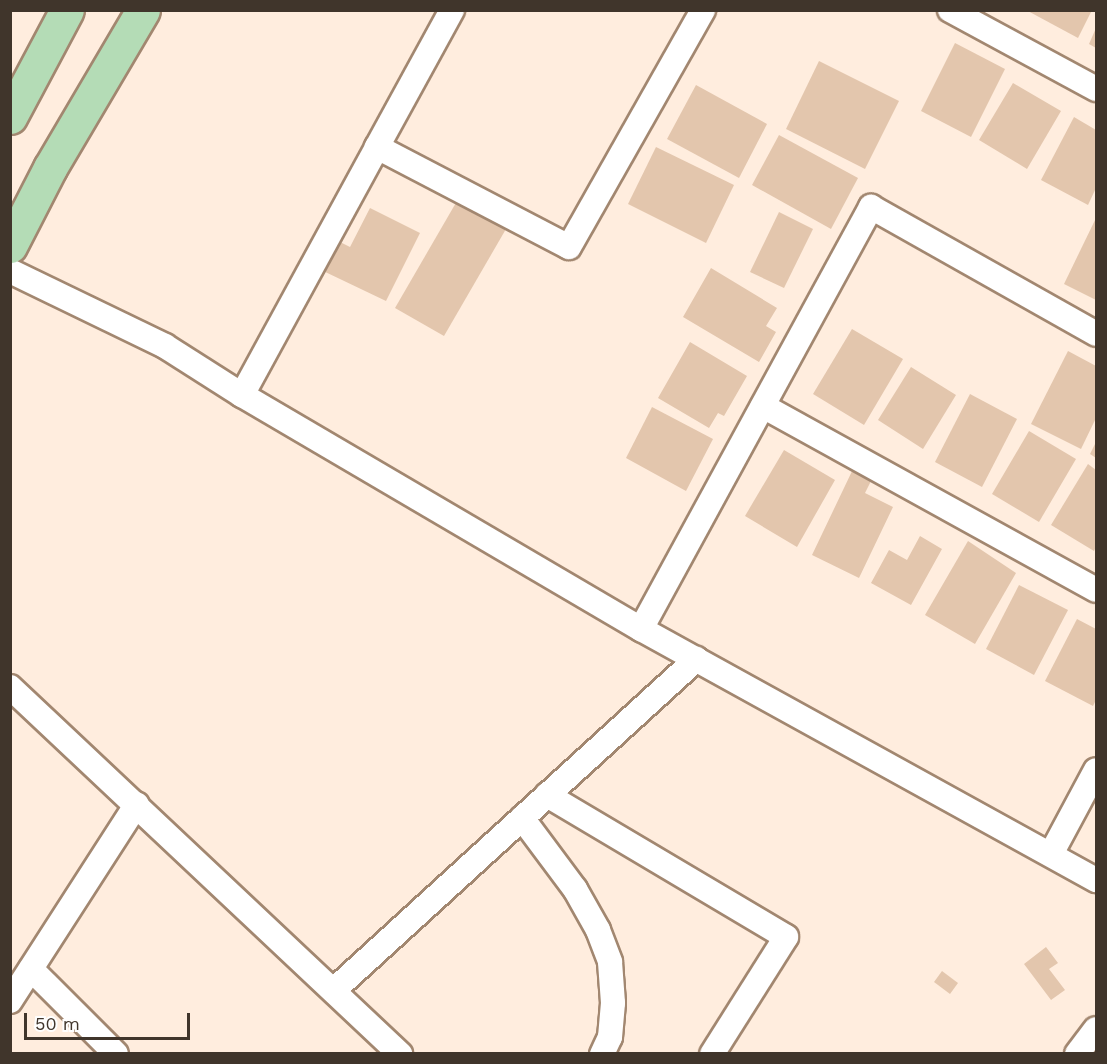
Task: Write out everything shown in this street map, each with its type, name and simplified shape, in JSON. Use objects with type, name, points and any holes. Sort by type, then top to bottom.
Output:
[{"type":"main road","points":[[10,117],[67,10]]},
{"type":"main road","points":[[10,246],[50,168],[143,10]]},
{"type":"street","points":[[242,395],[452,10]]},
{"type":"street","points":[[377,147],[569,248],[703,10]]},
{"type":"street","points":[[964,13],[1096,89]]},
{"type":"street","points":[[641,629],[871,207],[1096,334]]},
{"type":"street","points":[[10,272],[165,346],[242,395],[641,629],[1096,880]]},
{"type":"street","points":[[763,406],[1096,590]]},
{"type":"street","points":[[334,990],[696,658]]},
{"type":"street","points":[[10,687],[400,1053]]},
{"type":"street","points":[[1050,854],[1096,770]]},
{"type":"street","points":[[547,795],[786,937],[712,1053]]},
{"type":"street","points":[[10,1001],[137,804]]},
{"type":"street","points":[[522,818],[576,889],[598,930],[610,963],[613,1003],[610,1037],[602,1053]]},
{"type":"street","points":[[31,969],[116,1053]]},
{"type":"street","points":[[1077,1053],[1096,1029]]},
{"type":"building","points":[[1026,10],[1092,10],[1078,38]]},
{"type":"building","points":[[1096,28],[1096,48],[1089,44]]},
{"type":"building","points":[[955,43],[1005,69],[971,137],[921,111]]},
{"type":"building","points":[[819,61],[899,101],[865,169],[786,129]]},
{"type":"building","points":[[1013,83],[1061,111],[1027,169],[979,140]]},
{"type":"building","points":[[696,85],[767,124],[739,178],[667,139]]},
{"type":"building","points":[[1074,117],[1096,130],[1096,188],[1088,205],[1041,180]]},
{"type":"building","points":[[779,135],[858,178],[831,229],[752,185]]},
{"type":"building","points":[[656,147],[734,185],[706,243],[628,204]]},
{"type":"building","points":[[457,201],[506,229],[444,336],[395,308]]},
{"type":"building","points":[[370,208],[420,233],[386,301],[319,269],[334,239],[350,247]]},
{"type":"building","points":[[779,212],[813,229],[784,288],[750,272]]},
{"type":"building","points":[[1096,218],[1096,300],[1064,284]]},
{"type":"building","points":[[711,268],[777,308],[766,326],[776,332],[759,362],[683,317]]},
{"type":"building","points":[[852,329],[903,359],[864,425],[813,394]]},
{"type":"building","points":[[690,342],[747,376],[724,416],[718,413],[709,428],[658,398]]},
{"type":"building","points":[[1068,351],[1096,366],[1096,418],[1081,449],[1031,424]]},
{"type":"building","points":[[911,367],[956,395],[923,449],[878,420]]},
{"type":"building","points":[[970,394],[1017,419],[982,487],[935,462]]},
{"type":"building","points":[[652,407],[713,439],[686,491],[626,458]]},
{"type":"building","points":[[1029,431],[1076,459],[1039,522],[992,494]]},
{"type":"building","points":[[1096,442],[1096,458],[1090,454]]},
{"type":"building","points":[[784,450],[835,480],[797,547],[745,516]]},
{"type":"building","points":[[1088,464],[1096,470],[1096,547],[1094,551],[1051,525]]},
{"type":"building","points":[[854,467],[873,477],[865,493],[893,507],[859,578],[812,555]]},
{"type":"building","points":[[920,536],[942,549],[911,605],[871,583],[889,550],[907,560]]},
{"type":"building","points":[[968,541],[1016,573],[975,644],[925,615]]},
{"type":"building","points":[[1019,585],[1068,610],[1034,675],[986,649]]},
{"type":"building","points":[[1077,619],[1096,629],[1096,700],[1093,706],[1045,681]]},
{"type":"building","points":[[1046,947],[1058,963],[1049,969],[1065,990],[1051,1000],[1024,964]]},
{"type":"building","points":[[942,971],[958,983],[950,994],[934,982]]}]
